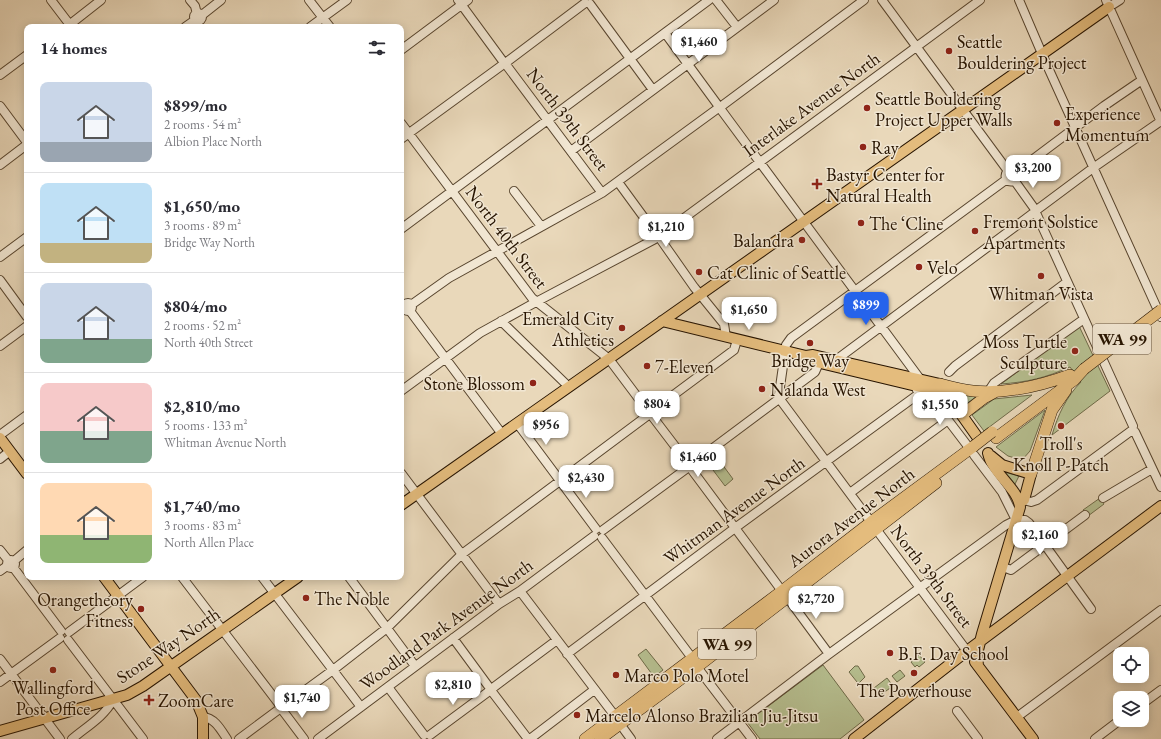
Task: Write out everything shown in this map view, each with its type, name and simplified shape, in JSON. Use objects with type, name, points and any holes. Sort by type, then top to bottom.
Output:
[{"type":"highway","name":"Aurora Avenue North","points":[[585,739],[617,720],[695,662],[873,525],[1084,369],[1160,309]]},
{"type":"highway","points":[[940,384],[972,391],[993,391],[1035,386],[1072,378]]},
{"type":"highway","points":[[1031,474],[1052,410],[1072,378]]},
{"type":"highway","points":[[962,415],[993,391]]},
{"type":"highway","name":"Aurora Avenue North","points":[[600,739],[617,720]]},
{"type":"main road","points":[[404,503],[963,110],[1042,54],[1108,4]]},
{"type":"main road","points":[[662,321],[806,356],[814,355],[836,360],[949,397]]},
{"type":"main road","points":[[806,356],[812,361],[819,363],[918,386],[940,384],[948,392],[949,397],[962,415],[977,449],[992,464],[1022,501]]},
{"type":"main road","points":[[0,436],[24,470]]},
{"type":"main road","points":[[977,449],[1002,465],[1031,474],[988,613],[977,654],[978,666]]},
{"type":"main road","points":[[854,739],[967,651],[1161,506]]},
{"type":"main road","points":[[106,580],[196,700],[203,717],[203,739]]},
{"type":"main road","name":"Stone Way North","points":[[0,732],[113,700],[134,692],[294,580]]},
{"type":"main road","points":[[988,613],[994,622],[1007,622]]},
{"type":"main road","name":"North 39th Street","points":[[967,651],[1033,739]]},
{"type":"street","points":[[52,0],[67,24]]},
{"type":"street","points":[[69,24],[101,0]]},
{"type":"street","points":[[190,0],[195,6],[198,19],[221,0]]},
{"type":"street","points":[[309,0],[328,24]]},
{"type":"street","points":[[314,24],[347,0]]},
{"type":"street","points":[[404,227],[709,0]]},
{"type":"street","points":[[716,0],[737,27]]},
{"type":"street","points":[[571,151],[774,0]]},
{"type":"street","points":[[502,434],[406,307],[449,278],[602,193],[864,0]]},
{"type":"street","points":[[882,0],[1011,176],[1035,212],[1100,353],[1133,430],[1161,488]]},
{"type":"street","name":"Interlake Avenue North","points":[[404,389],[445,357],[480,333],[658,237],[980,0]]},
{"type":"street","points":[[1019,0],[1093,168],[1160,309],[1161,318]]},
{"type":"street","points":[[836,360],[1093,168],[1161,121],[1108,4],[1120,0]]},
{"type":"street","points":[[404,48],[462,2]]},
{"type":"street","name":"North 39th Street","points":[[462,2],[504,63],[602,193]]},
{"type":"street","points":[[404,137],[588,2],[653,90]]},
{"type":"street","points":[[665,33],[881,327],[918,386],[948,420],[977,449],[1002,492],[1016,520]]},
{"type":"street","points":[[0,75],[24,57]]},
{"type":"street","points":[[779,398],[786,345],[791,338],[1075,127],[1142,80]]},
{"type":"street","points":[[0,106],[24,141]]},
{"type":"street","name":"North 40th Street","points":[[404,127],[528,294],[536,302],[609,359],[829,654]]},
{"type":"street","points":[[0,165],[24,146]]},
{"type":"street","name":"North 39th Street","points":[[618,182],[700,294],[724,324],[726,337]]},
{"type":"street","points":[[514,191],[541,226]]},
{"type":"street","points":[[0,257],[24,239]]},
{"type":"street","points":[[0,280],[24,313]]},
{"type":"street","points":[[949,372],[1067,282]]},
{"type":"street","points":[[1100,353],[1160,309]]},
{"type":"street","points":[[993,391],[994,383],[1084,319]]},
{"type":"street","points":[[501,322],[569,387]]},
{"type":"street","points":[[0,346],[24,328]]},
{"type":"street","points":[[239,739],[387,628],[462,554],[734,350],[737,340]]},
{"type":"street","name":"Woodland Park Avenue North","points":[[318,739],[499,604],[520,591],[599,533],[815,372],[819,363]]},
{"type":"street","name":"Whitman Avenue North","points":[[567,654],[735,528],[827,462],[918,386]]},
{"type":"street","name":"North 39th Street","points":[[779,398],[967,651]]},
{"type":"street","points":[[0,436],[24,417]]},
{"type":"street","points":[[850,492],[948,420]]},
{"type":"street","points":[[517,424],[752,739]]},
{"type":"street","points":[[1022,501],[1031,502],[1037,500],[1133,430]]},
{"type":"street","points":[[0,459],[10,451]]},
{"type":"street","points":[[1103,498],[1152,469]]},
{"type":"street","points":[[404,477],[499,604]]},
{"type":"street","points":[[1003,567],[1010,570],[1085,515]]},
{"type":"street","points":[[717,739],[829,654],[1006,525],[1016,520],[1025,520],[1029,523],[1091,609]]},
{"type":"street","points":[[0,550],[143,739]]},
{"type":"street","points":[[0,571],[24,553]]},
{"type":"street","points":[[0,682],[139,580]]},
{"type":"street","points":[[184,580],[304,739]]},
{"type":"street","points":[[264,580],[361,707]]},
{"type":"street","points":[[351,580],[415,666]]},
{"type":"street","points":[[520,591],[632,739]]},
{"type":"street","points":[[1016,717],[1161,610]]},
{"type":"street","points":[[453,638],[529,739],[594,690]]},
{"type":"street","points":[[388,687],[427,737],[557,640]]},
{"type":"street","points":[[0,659],[60,739]]},
{"type":"street","points":[[1149,699],[1161,690]]},
{"type":"street","points":[[72,739],[109,708],[113,700]]},
{"type":"street","points":[[957,711],[974,738]]},
{"type":"street","points":[[203,717],[210,719],[218,726],[227,739]]},
{"type":"street","points":[[1095,739],[1113,725]]},
{"type":"green space","points":[[1079,326],[1110,391],[1052,435],[1063,407],[1081,382],[1070,367],[1036,379],[1001,384]]},
{"type":"green space","points":[[951,391],[977,396],[962,407]]},
{"type":"green space","points":[[1032,395],[984,431],[972,415],[994,399]]},
{"type":"green space","points":[[1045,410],[1030,451],[1022,460],[1008,456],[996,447]]},
{"type":"green space","points":[[716,456],[733,479],[725,486],[707,462]]},
{"type":"green space","points":[[1004,472],[1019,476],[1014,486]]},
{"type":"green space","points":[[1100,498],[1104,504],[1088,516],[1083,510]]},
{"type":"green space","points":[[646,649],[663,670],[654,677],[638,655]]},
{"type":"green space","points":[[919,655],[925,662],[919,667],[917,665],[915,667],[911,662]]},
{"type":"green space","points":[[823,665],[864,720],[840,739],[760,739],[747,722]]},
{"type":"green space","points":[[855,666],[858,666],[865,677],[859,683],[849,672]]},
{"type":"green space","points":[[900,670],[905,676],[897,682],[892,676]]},
{"type":"green space","points":[[887,678],[893,686],[879,696],[874,688]]},
{"type":"pier","points":[[1152,0],[1161,0],[1161,26],[1149,2]]},
{"type":"place","name":"Seattle Bouldering Project","points":[[949,51]]},
{"type":"place","name":"Seattle Bouldering Project Upper Walls","points":[[867,108]]},
{"type":"place","name":"Experience Momentum","points":[[1057,123]]},
{"type":"place","name":"Ray","points":[[863,147]]},
{"type":"place","name":"Bastyr Center for Natural Health","points":[[817,184]]},
{"type":"place","name":"The ‘Cline","points":[[861,223]]},
{"type":"place","name":"Fremont Solstice Apartments","points":[[975,231]]},
{"type":"place","name":"Balandra","points":[[802,240]]},
{"type":"place","name":"Velo","points":[[919,267]]},
{"type":"place","name":"Cat Clinic of Seattle","points":[[699,272]]},
{"type":"place","name":"Whitman Vista","points":[[1041,276]]},
{"type":"place","name":"Emerald City Athletics","points":[[622,328]]},
{"type":"place","name":"Bridge Way","points":[[810,343]]},
{"type":"place","name":"Moss Turtle Sculpture","points":[[1075,351]]},
{"type":"place","name":"7-Eleven","points":[[647,366]]},
{"type":"place","name":"Stone Blossom","points":[[533,383]]},
{"type":"place","name":"Nalanda West","points":[[762,389]]},
{"type":"place","name":"Troll's Knoll P-Patch","points":[[1061,426]]},
{"type":"place","name":"The Noble","points":[[306,598]]},
{"type":"place","name":"Orangetheory Fitness","points":[[141,609]]},
{"type":"place","name":"B.F. Day School","points":[[890,653]]},
{"type":"place","name":"Wallingford Post Office","points":[[53,670]]},
{"type":"place","name":"The Powerhouse","points":[[914,673]]},
{"type":"place","name":"Marco Polo Motel","points":[[616,675]]},
{"type":"place","name":"ZoomCare","points":[[149,700]]},
{"type":"place","name":"Marcelo Alonso Brazilian Jiu-Jitsu","points":[[577,715]]}]
